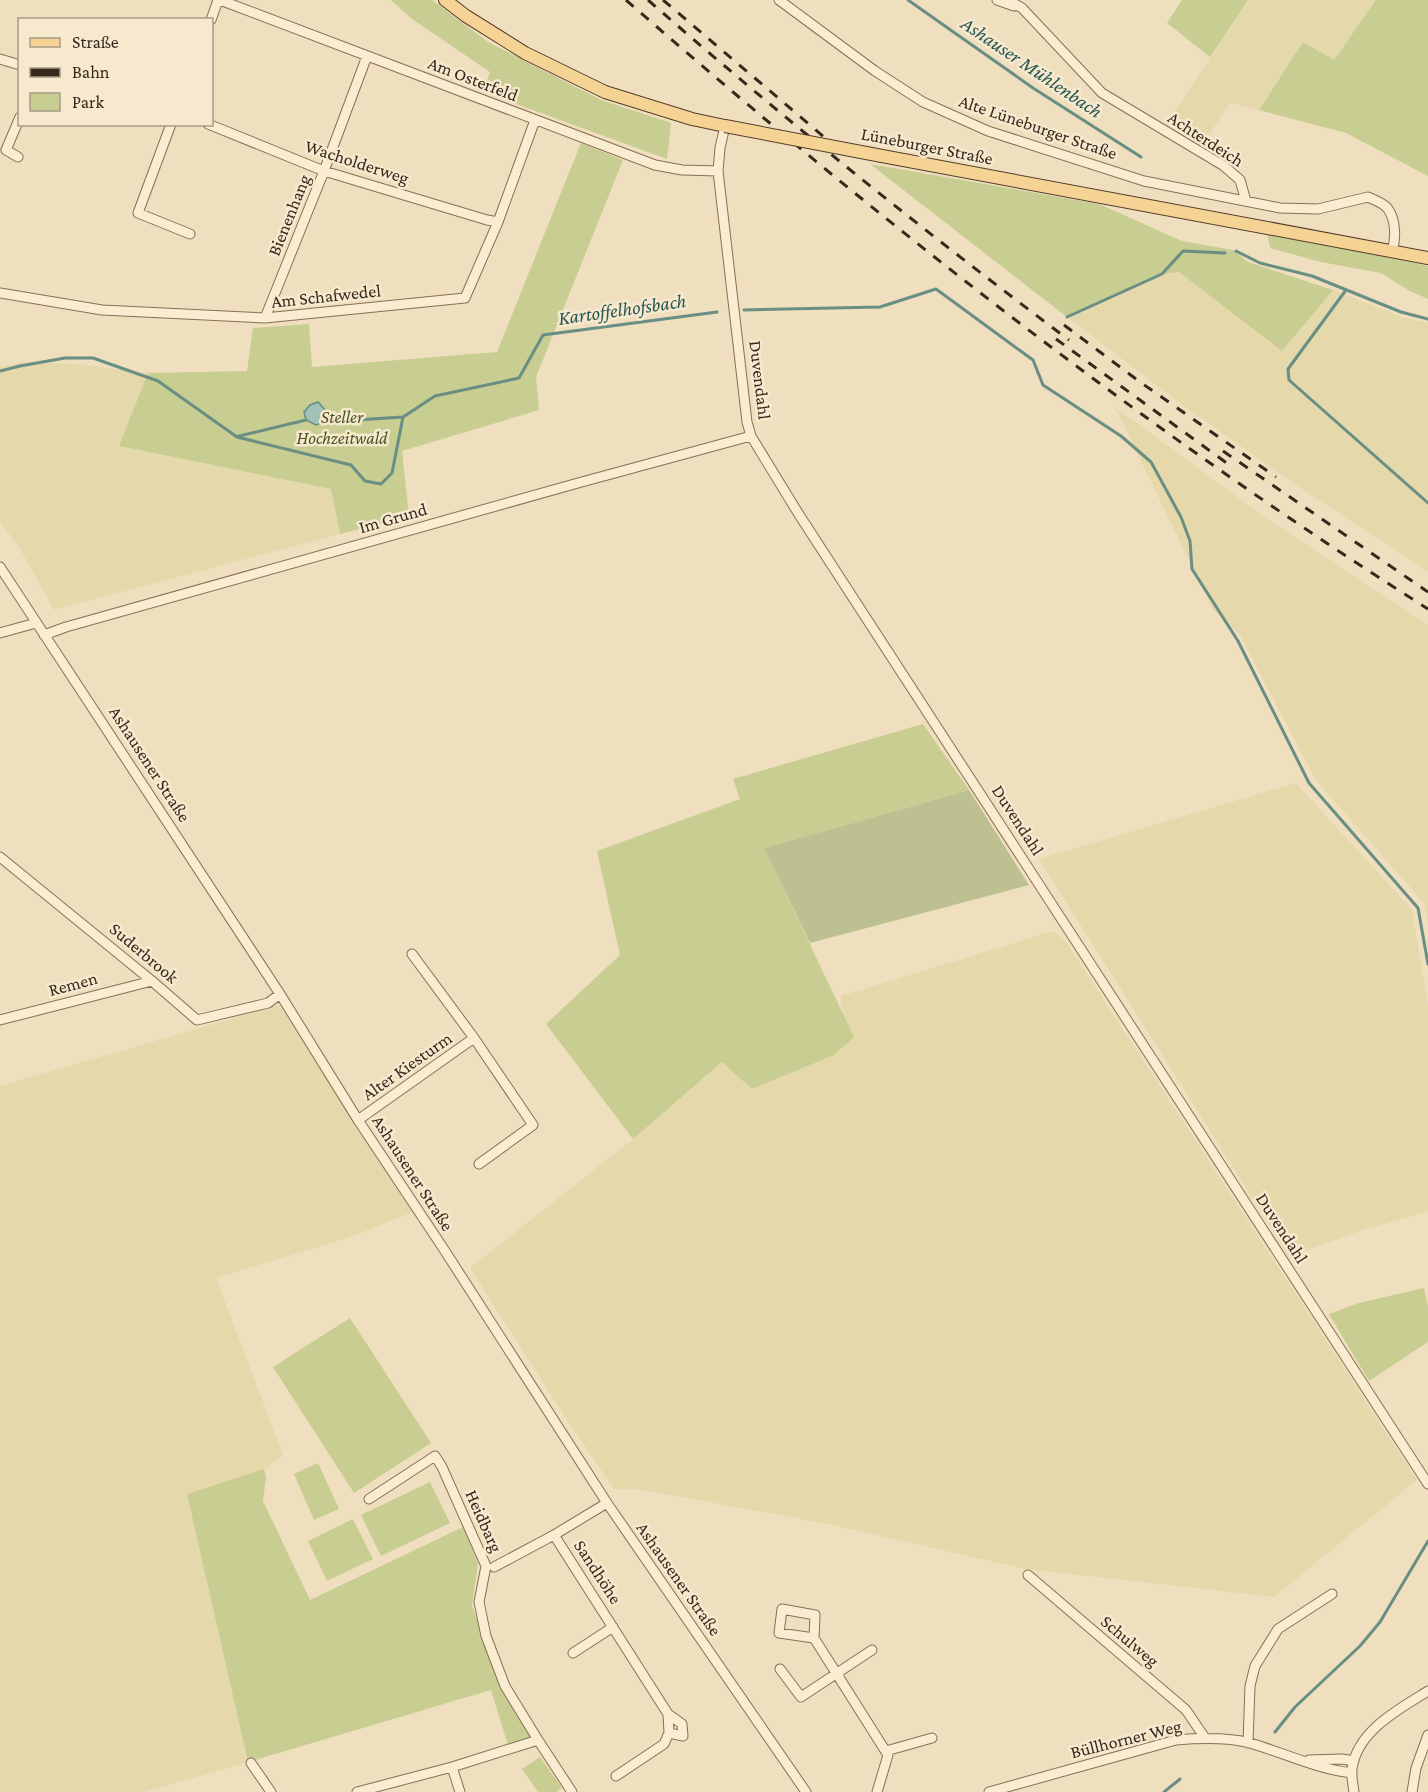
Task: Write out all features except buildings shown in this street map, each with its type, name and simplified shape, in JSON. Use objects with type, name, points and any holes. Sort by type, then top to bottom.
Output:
[{"type":"main road","name":"Lüneburger Straße","points":[[445,0],[525,53],[605,92],[692,119],[1428,258]]},
{"type":"street","points":[[212,18],[220,0]]},
{"type":"street","name":"Am Osterfeld","points":[[220,0],[655,165],[682,170],[718,171]]},
{"type":"street","name":"Alte Lüneburger Straße","points":[[779,0],[875,71],[923,102],[988,131],[1144,181],[1205,195],[1246,201]]},
{"type":"street","name":"Achterdeich","points":[[997,0],[1022,8]]},
{"type":"street","name":"Achterdeich","points":[[1008,0],[1022,8],[1102,93],[1224,166],[1240,180],[1246,201]]},
{"type":"street","name":"Bienenhang","points":[[265,318],[367,56]]},
{"type":"street","points":[[0,59],[18,64]]},
{"type":"street","name":"Am Schafwedel","points":[[0,293],[102,310],[265,318],[465,298],[498,222],[535,120]]},
{"type":"street","points":[[18,122],[6,150],[18,157]]},
{"type":"street","points":[[170,126],[138,213],[190,234]]},
{"type":"street","name":"Wacholderweg","points":[[213,126],[324,171],[498,222]]},
{"type":"street","name":"Duvendahl","points":[[725,126],[718,171],[747,422],[751,436],[810,532],[1428,1484]]},
{"type":"street","points":[[1246,201],[1280,208],[1318,209],[1368,197],[1388,209],[1394,222],[1392,251]]},
{"type":"street","name":"Im Grund","points":[[44,635],[357,545],[751,436]]},
{"type":"street","name":"Ashausener Straße","points":[[0,567],[280,994],[358,1120],[607,1503],[806,1792]]},
{"type":"street","points":[[0,633],[36,623]]},
{"type":"street","name":"Suderbrook","points":[[0,857],[152,981],[196,1020],[268,1003],[280,994]]},
{"type":"street","name":"Alter Kiesturm","points":[[412,954],[474,1038],[533,1125],[479,1164]]},
{"type":"street","name":"Remen","points":[[1,1018],[152,981]]},
{"type":"street","name":"Alter Kiesturm","points":[[358,1120],[474,1038]]},
{"type":"street","name":"Heidbarg","points":[[369,1499],[435,1456],[486,1566],[479,1602],[486,1636],[505,1686],[572,1792]]},
{"type":"street","name":"Sandhöhe","points":[[494,1567],[607,1503]]},
{"type":"street","name":"Sandhöhe","points":[[554,1535],[668,1714],[682,1724],[683,1736],[669,1733]]},
{"type":"street","name":"Schulweg","points":[[1028,1575],[1186,1710],[1204,1738]]},
{"type":"street","points":[[1248,1743],[1251,1686],[1256,1666],[1278,1629],[1332,1594]]},
{"type":"street","points":[[814,1638],[779,1633],[782,1609],[815,1615],[814,1638],[888,1755],[877,1792]]},
{"type":"street","name":"Sandhöhe","points":[[573,1653],[614,1627]]},
{"type":"street","points":[[780,1669],[801,1697],[872,1650]]},
{"type":"street","points":[[1354,1792],[1352,1773],[1361,1744],[1370,1733],[1401,1708],[1428,1691]]},
{"type":"street","name":"Sandhöhe","points":[[616,1776],[664,1744],[669,1733],[668,1714]]},
{"type":"street","points":[[1412,1792],[1416,1768],[1428,1735]]},
{"type":"street","points":[[886,1752],[932,1738]]},
{"type":"street","name":"Büllhorner Weg","points":[[989,1792],[1176,1740],[1204,1738],[1248,1743],[1306,1760],[1319,1767],[1352,1773]]},
{"type":"street","points":[[357,1792],[452,1767],[538,1740]]},
{"type":"street","name":"Büllhorner Weg","points":[[1306,1760],[1354,1761]]},
{"type":"street","points":[[251,1763],[271,1792]]},
{"type":"street","points":[[452,1767],[460,1792]]},
{"type":"shaded area","points":[[1248,0],[1376,0],[1334,60],[1303,42],[1259,110],[1230,103],[1200,148],[1165,126]]},
{"type":"shaded area","points":[[1179,272],[1282,350],[1333,290],[1402,317],[1428,323],[1428,571],[1306,492],[1185,407],[1067,317],[1162,274]]},
{"type":"shaded area","points":[[21,362],[80,364],[148,373],[119,446],[331,489],[340,534],[54,610],[19,547],[0,522],[0,367]]},
{"type":"shaded area","points":[[1115,407],[1262,515],[1428,625],[1428,926],[1424,903],[1315,779],[1240,635],[1213,610]]},
{"type":"shaded area","points":[[1296,783],[1412,910],[1428,1007],[1428,1211],[1363,1230],[1289,1256],[1039,859]]},
{"type":"shaded area","points":[[1053,931],[1064,939],[1417,1480],[1274,1597],[1026,1569],[828,1524],[638,1489],[614,1489],[470,1268],[633,1139],[722,1062],[853,1037],[842,1010],[841,996]]},
{"type":"shaded area","points":[[279,1005],[418,1210],[348,1238],[216,1278],[283,1455],[267,1468],[187,1494],[248,1762],[144,1792],[0,1792],[0,1086]]},
{"type":"green space","points":[[391,0],[432,0],[488,42],[601,100],[671,123],[667,159],[483,92],[490,72],[412,19]]},
{"type":"green space","points":[[1182,0],[1248,0],[1210,57],[1167,23]]},
{"type":"green space","points":[[1376,0],[1428,0],[1428,176],[1346,133],[1259,110],[1303,42],[1334,60]]},
{"type":"green space","name":"Steller Hochzeitwald","points":[[581,143],[623,160],[536,377],[539,410],[402,451],[409,517],[340,534],[331,489],[119,446],[148,373],[247,371],[253,328],[309,324],[312,367],[497,352]]},
{"type":"green space","points":[[870,164],[1099,204],[1182,241],[1233,250],[1248,262],[1333,290],[1282,351],[1179,272],[1162,274],[1067,317]]},
{"type":"green space","points":[[1267,232],[1428,266],[1428,299],[1381,273],[1321,262],[1270,248]]},
{"type":"green space","points":[[923,724],[969,790],[764,848],[854,1037],[834,1055],[752,1089],[722,1062],[633,1139],[546,1024],[620,955],[597,851],[740,799],[733,779]]},
{"type":"green space","points":[[969,790],[1029,885],[810,943],[764,848]]},
{"type":"green space","points":[[1424,1288],[1428,1307],[1428,1342],[1369,1381],[1329,1314],[1359,1303]]},
{"type":"green space","points":[[350,1318],[431,1443],[354,1493],[273,1367]]},
{"type":"green space","points":[[318,1463],[339,1509],[314,1520],[294,1474]]},
{"type":"green space","points":[[264,1469],[266,1477],[263,1501],[310,1600],[463,1527],[478,1563],[472,1606],[502,1687],[531,1735],[530,1739],[508,1745],[491,1690],[248,1762],[187,1494]]},
{"type":"green space","points":[[430,1482],[450,1523],[381,1556],[361,1515]]},
{"type":"green space","points":[[353,1519],[373,1559],[327,1581],[308,1541]]},
{"type":"green space","points":[[540,1757],[562,1788],[556,1792],[538,1792],[522,1769]]},
{"type":"water","points":[[318,402],[327,412],[324,422],[316,425],[306,420],[304,412],[310,405]]},
{"type":"waterway","name":"Ashauser Mühlenbach","points":[[908,0],[1033,88],[1141,157]]},
{"type":"waterway","name":"Kartoffelhofsbach","points":[[1067,317],[1162,274],[1183,251],[1225,253]]},
{"type":"waterway","name":"Ashauser Mühlenbach","points":[[1236,251],[1260,263],[1312,276],[1401,312],[1428,319]]},
{"type":"waterway","points":[[744,310],[880,307],[936,289],[1033,360],[1043,385],[1121,436],[1151,462],[1181,517],[1190,541],[1192,569],[1238,641],[1309,783],[1418,908],[1428,964]]},
{"type":"waterway","name":"Ashauser Mühlenbach","points":[[1346,290],[1288,369],[1289,380],[1428,503]]},
{"type":"waterway","name":"Kartoffelhofsbach","points":[[0,371],[65,358],[93,358],[158,381],[237,437],[351,465],[365,481],[381,484],[392,473],[403,417],[435,396],[519,378],[543,335],[717,312]]},
{"type":"waterway","points":[[324,422],[403,417]]},
{"type":"waterway","points":[[239,436],[306,420]]},
{"type":"waterway","points":[[1275,1732],[1295,1707],[1360,1646],[1380,1622],[1428,1541]]},
{"type":"waterway","points":[[1164,1792],[1180,1779]]},
{"type":"railway","points":[[626,0],[818,163],[1015,320],[1218,469],[1428,609]]},
{"type":"railway","points":[[648,0],[856,174],[1069,340]]},
{"type":"railway","points":[[663,0],[837,148]]},
{"type":"railway","points":[[1064,325],[1140,382],[1276,477]]},
{"type":"railway","points":[[1056,339],[1228,464]]},
{"type":"railway","points":[[1223,451],[1428,592]]}]
